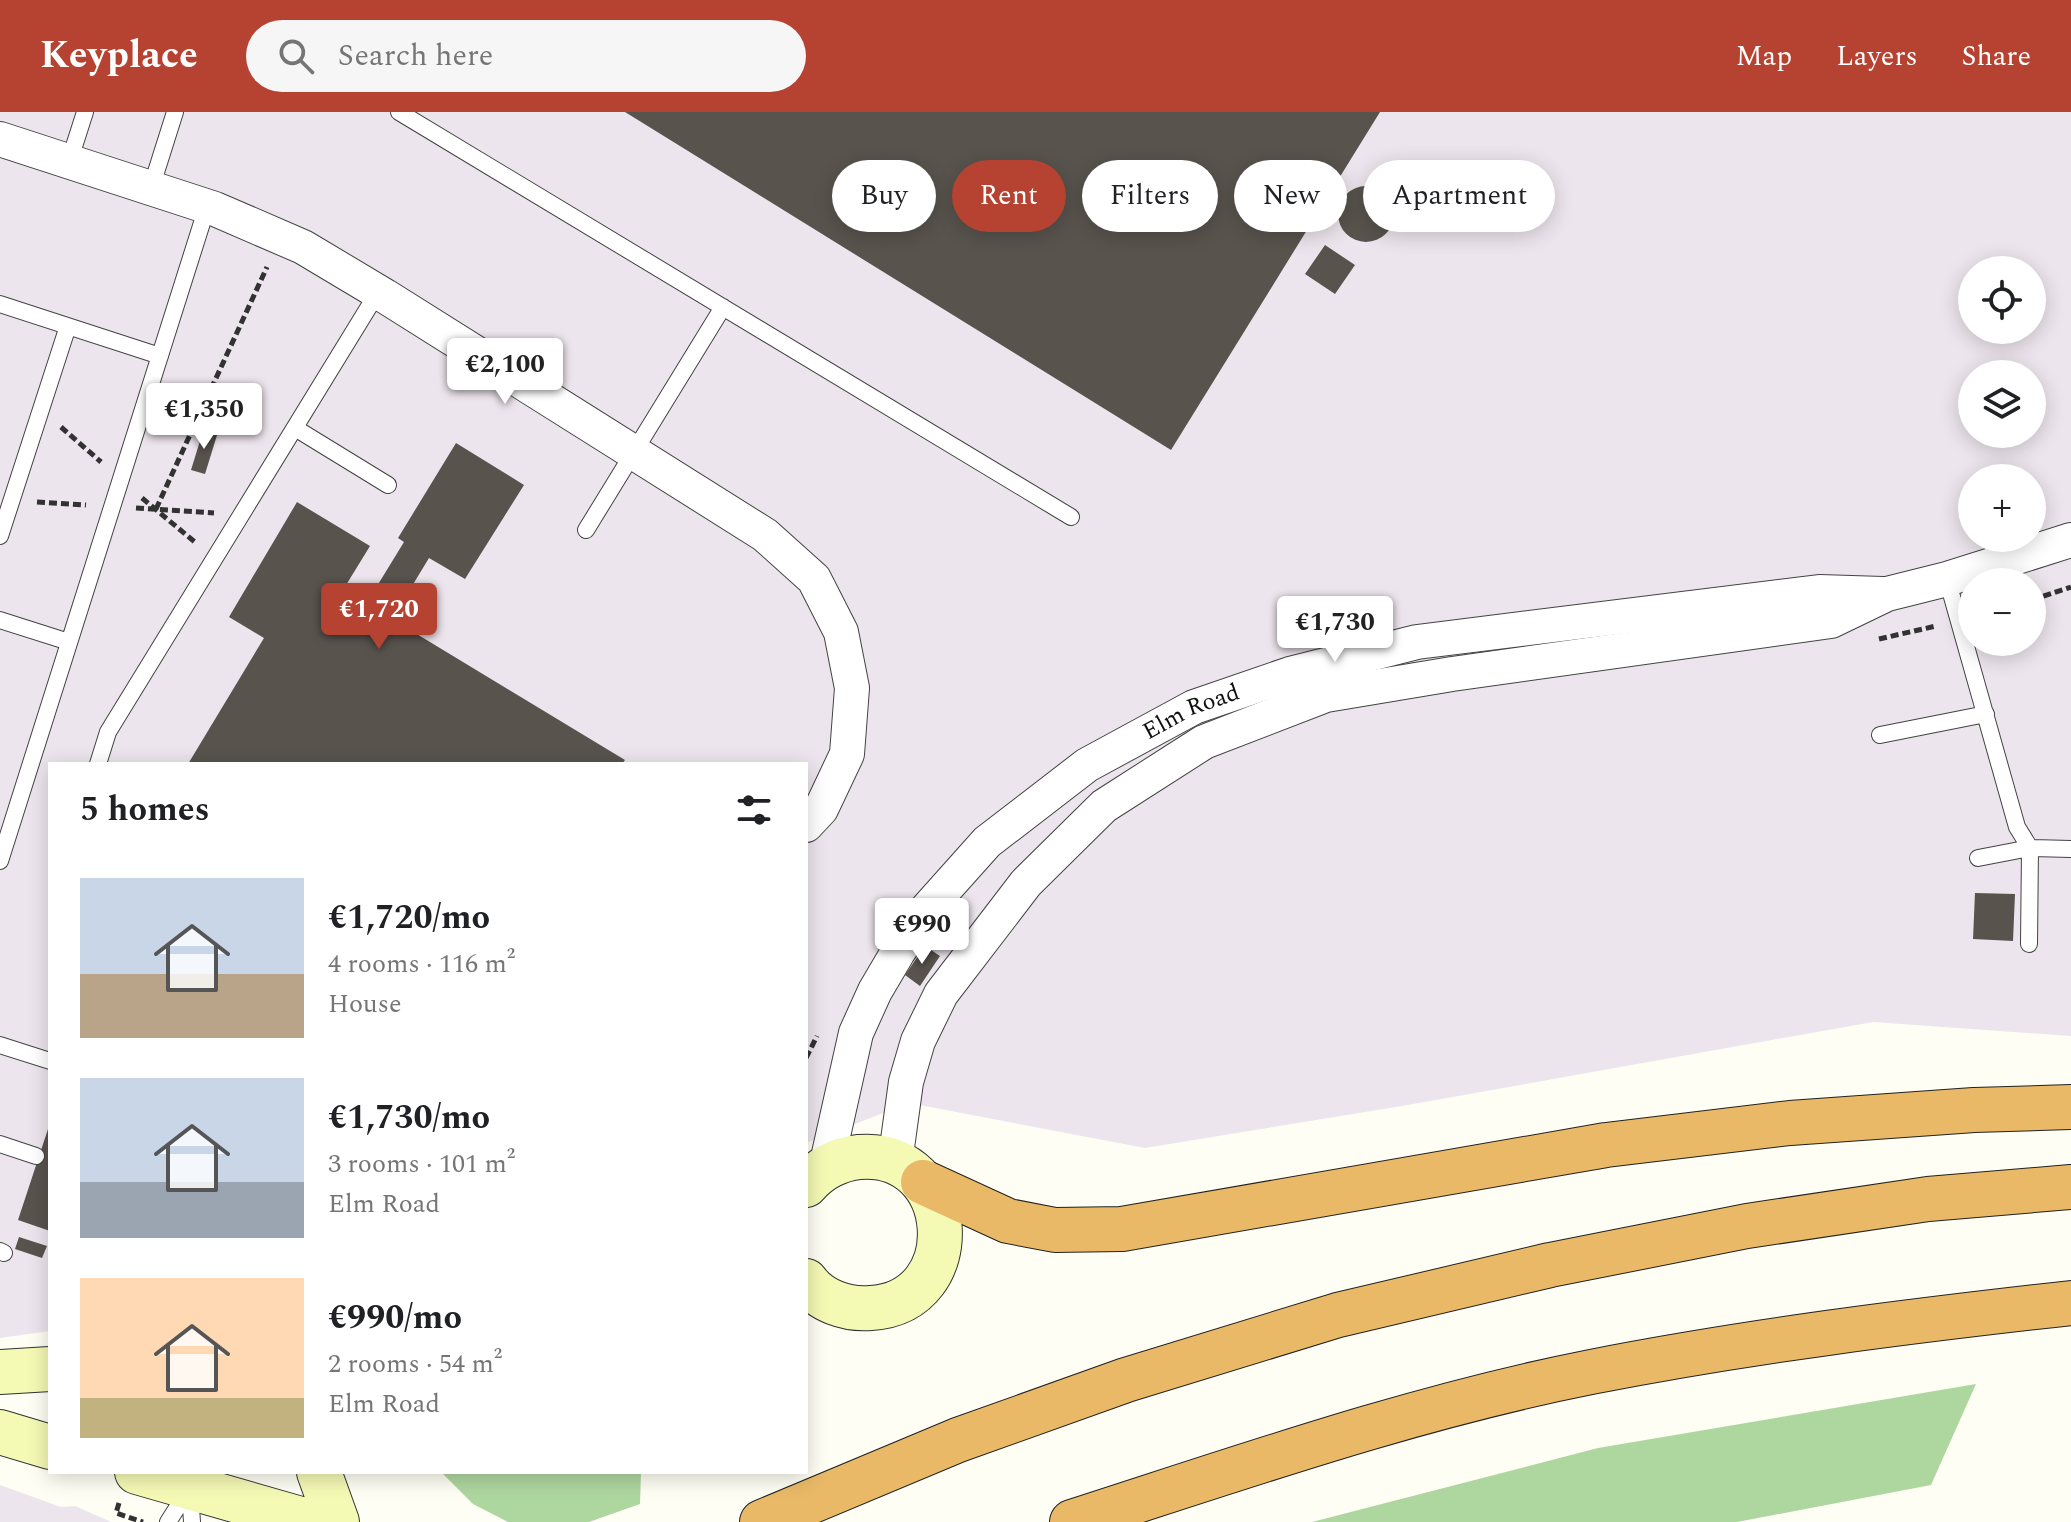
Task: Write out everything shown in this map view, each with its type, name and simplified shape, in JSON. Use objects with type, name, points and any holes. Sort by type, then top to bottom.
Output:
[{"type":"highway","points":[[909,1172],[1008,1221],[1055,1230],[1122,1229],[1621,1143],[1790,1123],[1974,1110],[2071,1107]]},
{"type":"highway","points":[[762,1522],[958,1440],[1126,1380],[1338,1315],[1550,1265],[1747,1226],[1928,1199],[2071,1187]]},
{"type":"highway","points":[[1072,1522],[1381,1423],[1590,1373],[1874,1325],[2071,1303]]},
{"type":"main road","points":[[815,1295],[858,1309],[884,1308],[908,1297],[927,1279],[939,1256],[942,1229],[936,1204],[909,1172],[872,1156],[848,1158],[816,1176]]},
{"type":"main road","points":[[0,1372],[48,1369]]},
{"type":"main road","points":[[0,1432],[48,1446]]},
{"type":"main road","points":[[142,1474],[191,1495],[311,1522]]},
{"type":"main road","points":[[320,1474],[337,1522]]},
{"type":"street","points":[[0,139],[207,207],[303,247],[765,535],[814,579],[841,632],[852,688],[847,754],[821,809],[808,823]]},
{"type":"street","name":"Elm Road","points":[[909,1172],[906,1082],[918,1041],[941,994],[1026,883],[1104,806],[1204,742],[1326,695],[1452,674],[1831,621],[1887,594],[1947,579],[2071,540]]},
{"type":"street","name":"Elm Road","points":[[816,1176],[856,1033],[875,991],[928,908],[987,842],[1087,765],[1114,750],[1194,707],[1290,674],[1417,642],[1819,592],[1887,594]]},
{"type":"lane","points":[[69,162],[85,112]]},
{"type":"lane","points":[[151,188],[175,112]]},
{"type":"lane","points":[[399,112],[1071,517]]},
{"type":"lane","points":[[0,861],[207,207]]},
{"type":"lane","points":[[99,762],[108,732],[378,292]]},
{"type":"lane","points":[[0,304],[160,356]]},
{"type":"lane","points":[[586,530],[723,307]]},
{"type":"lane","points":[[0,536],[68,326]]},
{"type":"lane","points":[[295,428],[388,485]]},
{"type":"lane","points":[[1947,579],[2017,827],[2030,848],[2029,944]]},
{"type":"lane","points":[[0,620],[69,642]]},
{"type":"lane","points":[[1880,735],[1986,714]]},
{"type":"lane","points":[[1978,858],[2030,848],[2071,849]]},
{"type":"lane","points":[[0,1045],[48,1060]]},
{"type":"lane","points":[[0,1144],[36,1156]]},
{"type":"path","points":[[156,509],[205,408],[280,237]]},
{"type":"path","points":[[2046,595],[2071,587]]},
{"type":"path","points":[[1869,641],[1942,624]]},
{"type":"shaded area","points":[[0,112],[2071,112],[2071,1036],[1873,1022],[1402,1106],[1145,1148],[909,1103],[808,1142],[808,762],[48,762],[48,1331],[0,1338]]},
{"type":"shaded area","points":[[0,1485],[61,1507],[75,1506],[111,1522],[0,1522]]},
{"type":"green space","points":[[1976,1384],[1931,1485],[1737,1522],[1312,1522],[1598,1448]]},
{"type":"green space","points":[[443,1474],[641,1474],[640,1504],[589,1522],[508,1522],[473,1504]]},
{"type":"building","points":[[625,112],[1380,112],[1347,165],[1347,160],[1234,160],[1234,232],[1306,232],[1171,450]]},
{"type":"building","points":[[1363,187],[1363,232],[1387,232],[1377,240],[1355,240],[1345,232],[1347,193]]},
{"type":"building","points":[[1325,245],[1355,265],[1335,294],[1305,274]]},
{"type":"building","points":[[204,428],[218,432],[205,474],[191,470]]},
{"type":"building","points":[[456,443],[524,485],[465,579],[429,558],[392,619],[625,760],[624,762],[189,762],[264,638],[229,617],[297,502],[370,546],[343,590],[366,604],[404,542],[398,538]]},
{"type":"building","points":[[1975,893],[2015,894],[2013,941],[1973,939]]},
{"type":"building","points":[[925,946],[940,956],[920,986],[905,975]]},
{"type":"building","points":[[48,1129],[48,1230],[18,1220]]},
{"type":"building","points":[[19,1237],[47,1246],[42,1258],[15,1249]]}]
